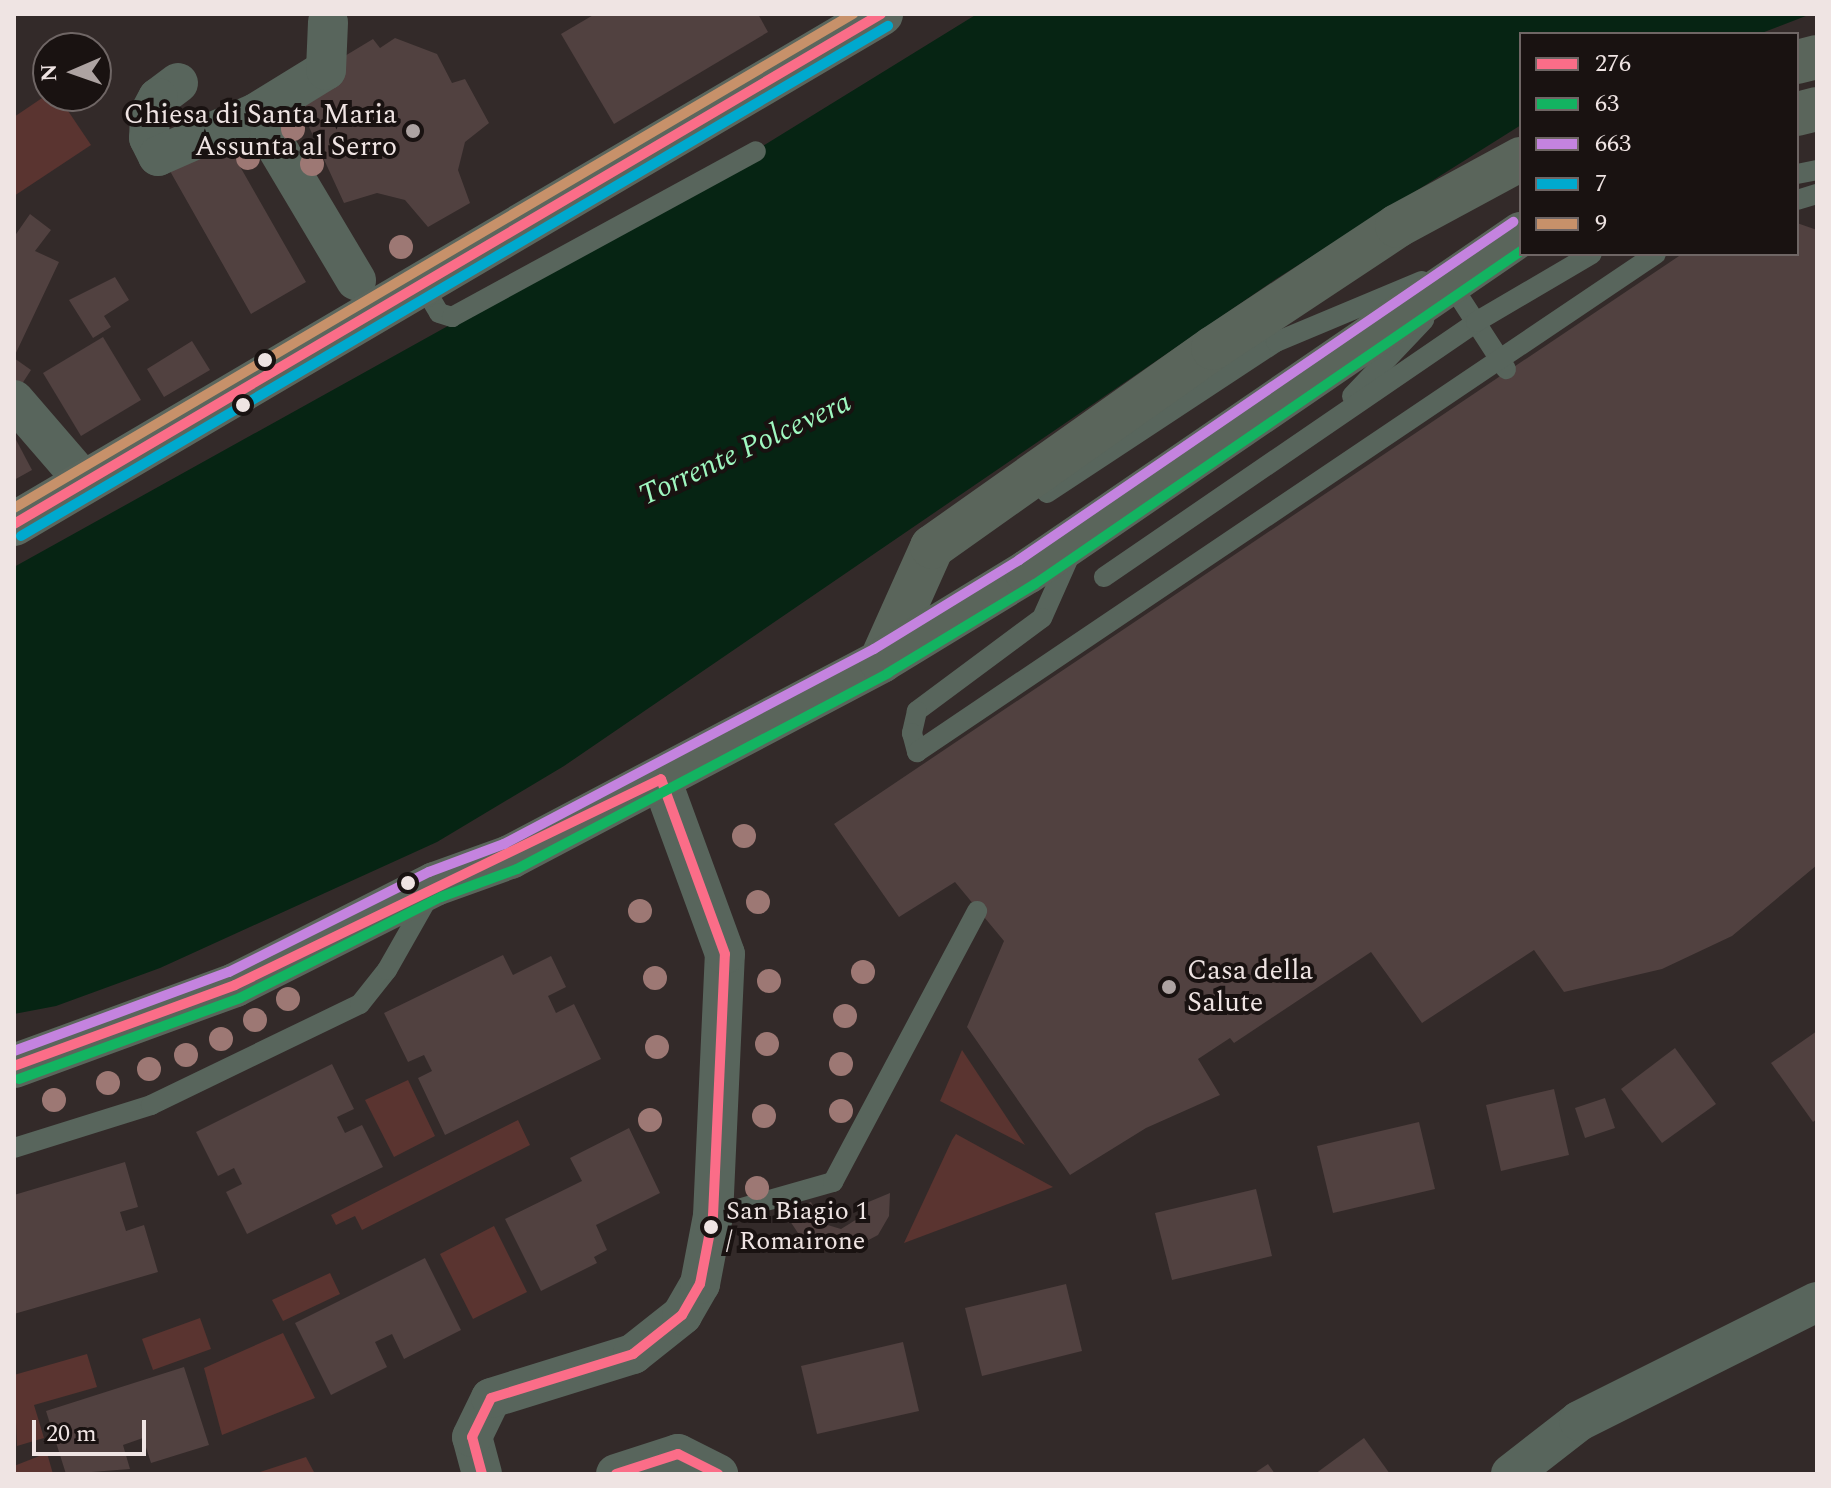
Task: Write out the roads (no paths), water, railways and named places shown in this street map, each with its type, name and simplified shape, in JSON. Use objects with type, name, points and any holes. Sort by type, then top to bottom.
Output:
[{"type":"main road","points":[[14,524],[365,297],[423,286],[881,14]]},
{"type":"main road","points":[[881,661],[932,547],[1213,348],[1397,226],[1519,160]]},
{"type":"main road","points":[[14,1066],[235,985],[435,884],[510,857],[881,661],[1077,539],[1452,285],[1507,243]]},
{"type":"street","points":[[178,83],[158,98],[150,113],[149,138],[158,156],[262,122],[326,70],[328,22]]},
{"type":"street","points":[[262,122],[365,297]]},
{"type":"street","points":[[14,400],[84,481]]},
{"type":"street","points":[[482,1474],[472,1437],[491,1398],[633,1354],[658,1338],[682,1315],[700,1284],[713,1216],[725,954],[661,779]]},
{"type":"street","points":[[1511,1474],[1579,1421],[1817,1302]]},
{"type":"street","points":[[616,1474],[678,1454],[718,1474]]},
{"type":"lane","points":[[423,286],[439,313],[452,317],[756,151]]},
{"type":"lane","points":[[1047,493],[1276,342],[1507,243]]},
{"type":"lane","points":[[1104,577],[1476,322],[1589,256]]},
{"type":"lane","points":[[1077,539],[1042,618],[917,711],[912,733],[917,752],[1503,363],[1653,256]]},
{"type":"lane","points":[[1327,422],[1452,285],[1503,363]]},
{"type":"lane","points":[[14,1148],[151,1105],[360,1004],[387,970],[435,884]]},
{"type":"lane","points":[[713,1216],[833,1182],[977,911]]},
{"type":"water","name":"Torrente Polcevera","points":[[977,14],[1811,14],[1764,32],[1519,32],[1519,126],[1276,279],[564,766],[437,842],[160,968],[56,1006],[14,1014],[14,567],[680,197]]},
{"type":"place","name":"Chiesa di Santa Maria Assunta al Serro","points":[[413,131]]},
{"type":"place","name":"Casa della Salute","points":[[1169,987]]},
{"type":"place","name":"San Biagio 1 / Romairone","points":[[711,1227]]}]
